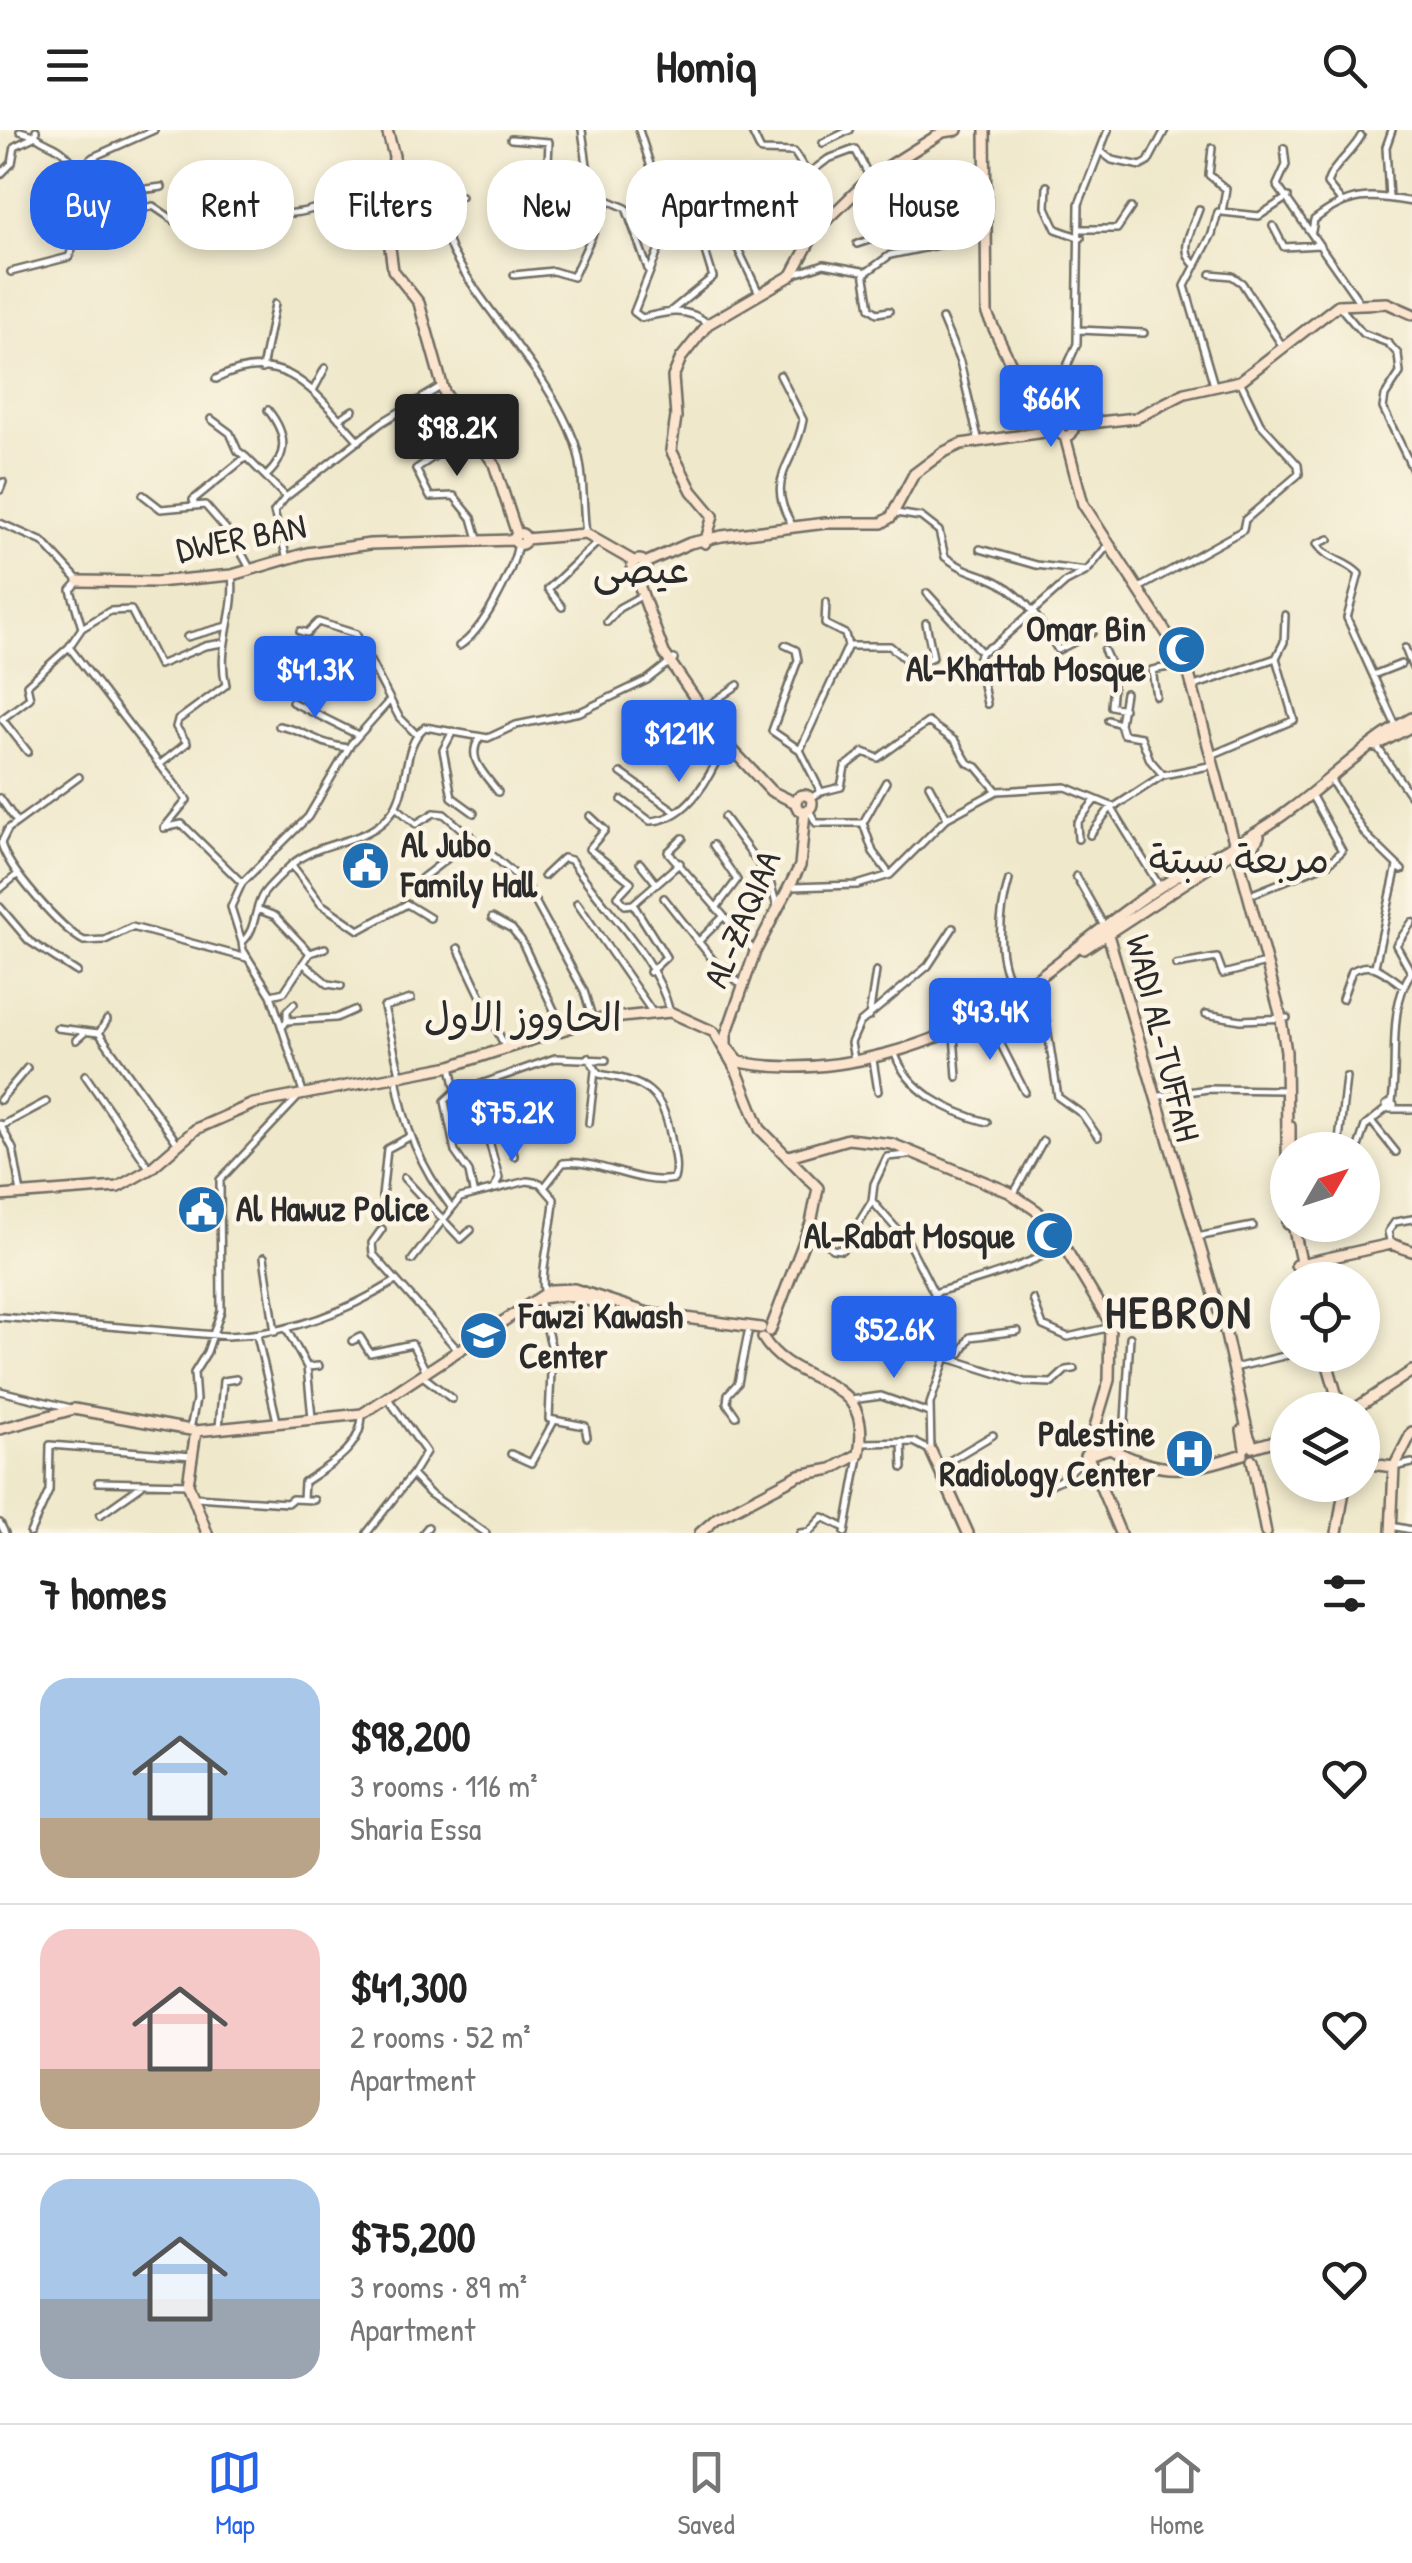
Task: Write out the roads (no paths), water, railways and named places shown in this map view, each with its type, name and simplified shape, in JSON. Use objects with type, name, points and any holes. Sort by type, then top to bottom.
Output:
[{"type":"street","points":[[89,160],[154,130]]},
{"type":"street","points":[[388,130],[394,160]]},
{"type":"street","points":[[582,130],[586,160]]},
{"type":"street","points":[[639,130],[666,213],[660,246],[634,314],[644,318],[671,311],[713,278],[705,250]]},
{"type":"street","points":[[751,130],[760,151],[794,152],[808,174],[828,159],[856,150],[863,160]]},
{"type":"street","points":[[822,143],[850,130]]},
{"type":"street","points":[[898,160],[942,131],[957,130]]},
{"type":"street","points":[[987,130],[988,160]]},
{"type":"street","points":[[987,130],[990,311],[1026,384],[1046,411]]},
{"type":"street","points":[[1046,411],[1077,344],[1082,188],[1108,130]]},
{"type":"street","points":[[1100,151],[1112,160],[1141,166],[1166,130]]},
{"type":"street","points":[[1389,198],[1386,152],[1392,130]]},
{"type":"street","points":[[20,131],[36,133],[72,160]]},
{"type":"street","points":[[0,175],[12,163],[15,146],[36,133]]},
{"type":"street","points":[[1340,200],[1327,184],[1328,177],[1351,155],[1361,136]]},
{"type":"street","points":[[511,139],[549,142],[548,160]]},
{"type":"street","points":[[1212,148],[1209,175],[1226,188],[1222,212],[1259,216],[1288,197]]},
{"type":"street","points":[[1284,148],[1286,164],[1276,183],[1358,300]]},
{"type":"street","points":[[1046,186],[1046,207],[1056,229],[1081,238]]},
{"type":"street","points":[[147,189],[162,188]]},
{"type":"street","points":[[833,217],[853,196]]},
{"type":"street","points":[[1312,232],[1314,220],[1340,200],[1389,198],[1412,202]]},
{"type":"street","points":[[514,274],[552,271],[569,278],[574,276],[607,203],[626,209],[649,272]]},
{"type":"street","points":[[11,272],[69,257],[72,249],[68,230],[146,207],[164,211],[181,225],[212,215],[248,218],[314,209]]},
{"type":"street","points":[[1081,228],[1117,229],[1131,208]]},
{"type":"street","points":[[1196,266],[1186,257],[1185,248],[1200,209]]},
{"type":"street","points":[[1215,388],[1196,310],[1186,290],[1218,212]]},
{"type":"street","points":[[1273,226],[1282,246],[1319,244]]},
{"type":"street","points":[[392,250],[397,278],[419,302],[442,386],[494,464],[519,539],[508,578],[459,646]]},
{"type":"street","points":[[452,250],[540,377],[573,438],[581,462],[586,534],[641,568],[648,604],[671,661],[709,705],[727,737],[768,782],[804,804],[816,823],[863,823]]},
{"type":"street","points":[[738,250],[758,291]]},
{"type":"street","points":[[792,275],[805,250]]},
{"type":"street","points":[[706,541],[711,511],[692,491],[671,450],[676,417],[674,370],[708,324],[758,291],[824,264],[864,272],[887,256],[907,250]]},
{"type":"street","points":[[989,250],[987,314],[1020,383],[1066,430],[1076,488],[1186,664],[1214,761],[1245,841],[1244,863],[1255,893],[1284,1018],[1289,1132]]},
{"type":"street","points":[[864,272],[870,308],[877,313],[889,311]]},
{"type":"street","points":[[1210,274],[1232,276],[1242,282],[1283,346]]},
{"type":"street","points":[[641,568],[706,541],[795,528],[888,527],[923,470],[950,452],[979,442],[1136,418],[1184,393],[1240,381],[1338,305],[1358,300],[1387,302],[1412,314]]},
{"type":"street","points":[[262,369],[275,304]]},
{"type":"street","points":[[1338,305],[1362,334],[1388,343],[1398,354],[1400,373],[1385,396],[1383,408],[1412,468]]},
{"type":"street","points":[[671,311],[696,315],[708,324]]},
{"type":"street","points":[[942,319],[960,362],[979,442]]},
{"type":"street","points":[[1078,330],[1144,334]]},
{"type":"street","points":[[314,389],[325,368]]},
{"type":"street","points":[[216,379],[262,369],[294,376],[314,389],[359,441]]},
{"type":"street","points":[[780,375],[803,420],[780,485],[780,507],[795,528]]},
{"type":"street","points":[[1138,588],[1244,530],[1245,520],[1299,473],[1298,465],[1260,423],[1240,381]]},
{"type":"street","points":[[287,558],[274,512],[286,497],[359,441],[442,386]]},
{"type":"street","points":[[266,476],[282,460],[284,440],[268,410]]},
{"type":"street","points":[[339,420],[353,410]]},
{"type":"street","points":[[211,419],[230,433],[238,452],[286,497]]},
{"type":"street","points":[[470,432],[416,469],[430,497],[454,496],[462,504],[472,518],[478,542]]},
{"type":"street","points":[[195,506],[198,495],[246,456]]},
{"type":"street","points":[[0,490],[3,482]]},
{"type":"street","points":[[143,495],[161,509],[206,505],[250,570]]},
{"type":"street","points":[[896,513],[920,517],[938,529],[945,557],[968,574],[988,577],[1010,590],[1033,610],[1058,650],[1092,634]]},
{"type":"street","points":[[0,523],[43,542],[79,580],[71,590],[71,601],[82,628]]},
{"type":"street","name":"DWER BAN","points":[[79,580],[156,582],[232,576],[287,558],[370,544],[586,534]]},
{"type":"street","points":[[1329,539],[1317,544],[1322,552],[1348,562],[1359,574],[1347,618],[1396,726]]},
{"type":"street","points":[[562,607],[548,589],[599,541]]},
{"type":"street","points":[[988,704],[978,660],[981,652],[1087,571],[1110,543]]},
{"type":"street","points":[[980,549],[1047,567],[1087,571]]},
{"type":"street","points":[[641,568],[641,596],[671,661],[699,698],[724,742],[771,791],[804,804]]},
{"type":"street","points":[[158,766],[187,743],[176,726],[178,720],[226,685],[223,643],[235,602],[232,576]]},
{"type":"street","points":[[1138,588],[1181,644],[1196,685],[1214,761],[1245,841],[1244,863],[1284,1018]]},
{"type":"street","points":[[927,592],[981,652]]},
{"type":"street","points":[[607,622],[641,596]]},
{"type":"street","points":[[800,750],[848,646],[845,634],[825,624],[826,602]]},
{"type":"street","points":[[28,752],[2,719],[30,698],[28,686],[69,647],[82,628],[110,610],[131,610],[156,664],[223,643]]},
{"type":"street","points":[[1090,834],[1111,807],[1163,775],[1214,761],[1294,720],[1276,658],[1284,642],[1285,616]]},
{"type":"street","points":[[300,631],[307,633],[318,622],[356,634],[390,700],[416,735]]},
{"type":"street","points":[[848,646],[890,646],[907,664],[913,665],[933,656],[926,623]]},
{"type":"street","points":[[187,637],[226,626]]},
{"type":"street","points":[[785,645],[796,650],[798,660],[772,731],[800,750],[821,792]]},
{"type":"street","points":[[69,647],[187,800],[164,828],[182,824],[242,883]]},
{"type":"street","points":[[1405,648],[1412,666]]},
{"type":"street","points":[[1104,650],[1114,672],[1111,706],[1124,709]]},
{"type":"street","points":[[1196,685],[1276,658]]},
{"type":"street","points":[[242,942],[251,935],[264,894],[292,865],[318,846],[367,835],[396,808],[416,735],[430,725],[479,739],[580,712],[646,680],[671,661]]},
{"type":"street","points":[[1156,696],[1152,670],[1186,664]]},
{"type":"street","points":[[1373,675],[1401,664]]},
{"type":"street","points":[[709,705],[738,685]]},
{"type":"street","points":[[1125,693],[1120,724],[1123,734],[1141,737],[1150,760],[1163,775]]},
{"type":"street","points":[[303,1092],[285,1024],[249,959],[232,907],[242,883],[308,817],[348,748],[390,700]]},
{"type":"street","points":[[292,702],[358,734]]},
{"type":"street","points":[[1164,889],[1225,856],[1290,810],[1354,754],[1412,718]]},
{"type":"street","points":[[1108,720],[1120,724]]},
{"type":"street","points":[[804,804],[821,792],[841,787],[846,765],[864,752],[878,758],[928,722],[955,742],[968,763],[977,767],[997,792]]},
{"type":"street","points":[[280,726],[298,729],[324,746],[348,748]]},
{"type":"street","points":[[0,1196],[118,1187],[150,1169],[217,1117],[303,1092],[451,1066],[592,1020],[670,1012],[714,1032],[739,1062],[751,1064],[854,1060],[934,1038],[1018,993],[1164,889],[1313,798],[1376,745],[1412,726]]},
{"type":"street","points":[[453,732],[444,750],[452,797],[474,813]]},
{"type":"street","points":[[479,739],[472,749],[474,760],[498,792]]},
{"type":"street","points":[[622,800],[650,822],[676,812],[709,780],[724,742]]},
{"type":"street","points":[[1376,745],[1410,796]]},
{"type":"street","points":[[621,773],[676,812]]},
{"type":"street","points":[[80,777],[3,836],[2,857],[84,941],[105,940],[132,928],[249,959]]},
{"type":"street","points":[[863,823],[886,782]]},
{"type":"street","points":[[1332,782],[1365,834],[1400,868],[1375,966]]},
{"type":"street","points":[[929,786],[947,818]]},
{"type":"street","points":[[792,886],[857,885],[890,875],[947,818],[997,792],[1066,787],[1111,807],[1164,889]]},
{"type":"street","points":[[0,798],[17,822]]},
{"type":"street","points":[[1255,893],[1328,862],[1342,850],[1313,798]]},
{"type":"street","points":[[1078,839],[1077,823],[1095,800]]},
{"type":"street","name":"AL-ZAQIAA","points":[[726,1046],[741,984],[800,866],[804,804]]},
{"type":"street","points":[[396,808],[416,824],[442,812],[526,884],[584,990],[592,1020]]},
{"type":"street","points":[[590,816],[605,830],[589,849],[628,878],[630,885],[618,896],[625,905],[634,904],[680,863]]},
{"type":"street","points":[[724,817],[769,878],[770,893],[779,909]]},
{"type":"street","points":[[863,823],[874,852],[890,875]]},
{"type":"street","points":[[422,878],[461,848],[470,834]]},
{"type":"street","points":[[682,838],[668,852],[755,952]]},
{"type":"street","points":[[713,845],[737,880],[716,908]]},
{"type":"street","points":[[1225,856],[1244,863]]},
{"type":"street","points":[[544,876],[562,859],[570,859],[614,912],[670,1012]]},
{"type":"street","points":[[640,863],[656,883]]},
{"type":"street","points":[[292,865],[321,904],[359,930],[407,904],[430,918]]},
{"type":"street","points":[[0,889],[18,874]]},
{"type":"street","points":[[1076,876],[1106,931]]},
{"type":"street","points":[[1009,880],[1002,906],[1002,964],[1018,993]]},
{"type":"street","points":[[664,898],[717,965],[741,984]]},
{"type":"street","points":[[577,903],[653,1013]]},
{"type":"street","points":[[634,904],[666,958],[650,972]]},
{"type":"street","points":[[0,907],[30,941],[77,972]]},
{"type":"street","points":[[257,909],[275,916],[310,953]]},
{"type":"street","points":[[492,918],[512,928],[521,940],[563,1029]]},
{"type":"street","points":[[698,942],[722,918]]},
{"type":"street","points":[[1390,1106],[1396,1022],[1403,985],[1412,972],[1396,945],[1412,922]]},
{"type":"street","points":[[854,1060],[852,1040],[860,1022],[928,966],[953,928]]},
{"type":"street","points":[[735,1067],[839,1067],[954,1034],[987,1018],[1030,989],[1106,931]]},
{"type":"street","name":"WADI AL-TUFFAH","points":[[1106,931],[1156,1129],[1222,1337],[1250,1452]]},
{"type":"street","name":"WADI AL-TUFFAH","points":[[1106,931],[1234,1368],[1250,1452]]},
{"type":"street","points":[[1094,942],[1107,947]]},
{"type":"street","points":[[271,995],[284,992],[310,953],[325,948]]},
{"type":"street","points":[[458,948],[506,1048]]},
{"type":"street","points":[[1176,965],[1217,958],[1223,974],[1269,962]]},
{"type":"street","points":[[304,964],[328,984],[341,986]]},
{"type":"street","points":[[1342,999],[1352,971],[1375,966],[1403,985]]},
{"type":"street","points":[[869,1017],[876,972]]},
{"type":"street","points":[[1030,989],[1046,1014],[1058,1097],[1082,1114],[1098,1137]]},
{"type":"street","points":[[410,1000],[384,1007],[409,1137],[429,1178],[451,1207]]},
{"type":"street","points":[[285,1024],[287,1011],[294,1004]]},
{"type":"street","points":[[285,1024],[336,1018],[354,1010]]},
{"type":"street","points":[[1206,1014],[1241,1020],[1284,1018]]},
{"type":"street","points":[[987,1018],[1025,1092]]},
{"type":"street","points":[[99,1033],[106,1020]]},
{"type":"street","points":[[57,1028],[72,1026],[84,1033],[99,1033]]},
{"type":"street","points":[[714,1032],[728,1027]]},
{"type":"street","points":[[76,1040],[84,1033]]},
{"type":"street","points":[[99,1033],[178,1144]]},
{"type":"street","points":[[954,1034],[957,1077]]},
{"type":"street","points":[[726,1046],[748,1106],[768,1138],[802,1168],[820,1196],[781,1302],[764,1332],[772,1354],[810,1377],[835,1386],[851,1400],[860,1418],[860,1449],[845,1530],[824,1518],[809,1532],[800,1533]]},
{"type":"street","points":[[895,1054],[906,1080],[956,1110],[986,1122]]},
{"type":"street","points":[[588,1057],[595,1071],[589,1123]]},
{"type":"street","points":[[473,1192],[470,1172],[455,1152],[445,1101],[458,1089],[555,1058],[606,1060]]},
{"type":"street","points":[[873,1060],[878,1091]]},
{"type":"street","points":[[451,1066],[458,1089]]},
{"type":"street","points":[[0,1100],[27,1068]]},
{"type":"street","points":[[546,1186],[563,1163],[575,1162],[601,1170],[674,1179],[673,1151],[660,1098],[652,1090],[595,1071]]},
{"type":"street","points":[[84,1075],[150,1169]]},
{"type":"street","points":[[1340,1132],[1346,1077]]},
{"type":"street","points":[[480,1084],[490,1129],[510,1137],[514,1156]]},
{"type":"street","points":[[1152,1097],[1208,1089],[1288,1090]]},
{"type":"street","points":[[1287,1132],[1288,1090]]},
{"type":"street","points":[[198,1504],[188,1484],[196,1400],[194,1373],[221,1311],[220,1180],[303,1092]]},
{"type":"street","points":[[22,1196],[14,1152],[0,1124],[46,1102]]},
{"type":"street","points":[[1362,1132],[1390,1106],[1412,1108]]},
{"type":"street","points":[[1371,1121],[1396,1152]]},
{"type":"street","points":[[382,1197],[387,1149],[409,1137]]},
{"type":"street","points":[[488,1137],[499,1178],[494,1188]]},
{"type":"street","points":[[768,1138],[808,1151],[867,1144],[912,1156],[1018,1202],[1040,1220],[1107,1328],[1106,1371],[1084,1436],[1085,1458],[1119,1533]]},
{"type":"street","points":[[791,1157],[848,1140],[892,1144],[1014,1194],[1050,1224],[1110,1323],[1109,1380],[1085,1458]]},
{"type":"street","points":[[1014,1194],[1043,1140]]},
{"type":"street","points":[[802,1168],[808,1151]]},
{"type":"street","points":[[811,1223],[832,1249],[842,1250],[872,1200],[874,1184],[886,1158],[912,1156]]},
{"type":"street","points":[[404,1178],[441,1222],[462,1239],[471,1230]]},
{"type":"street","points":[[412,1260],[451,1207],[473,1192],[528,1181],[546,1186],[554,1202],[542,1279],[552,1349],[548,1412],[554,1421],[585,1426],[586,1437]]},
{"type":"street","points":[[872,1200],[908,1242],[934,1293],[943,1317],[935,1338],[946,1355],[1024,1382],[1052,1383],[1066,1370],[1074,1369]]},
{"type":"street","points":[[1392,1244],[1388,1232],[1395,1222],[1412,1219]]},
{"type":"street","points":[[1194,1238],[1253,1226]]},
{"type":"street","points":[[382,1229],[371,1250],[394,1282],[459,1352]]},
{"type":"street","points":[[1308,1262],[1392,1244],[1412,1250]]},
{"type":"street","points":[[934,1293],[1003,1268],[1027,1266],[1060,1248]]},
{"type":"street","points":[[264,1257],[275,1332]]},
{"type":"street","points":[[0,1317],[257,1335],[287,1330],[313,1316],[358,1304],[394,1282]]},
{"type":"street","points":[[0,1391],[193,1430],[362,1414],[389,1400],[542,1295],[574,1289],[648,1313],[764,1332]]},
{"type":"street","points":[[542,1295],[579,1297],[641,1316],[748,1333],[764,1332]]},
{"type":"street","points":[[1033,1299],[1043,1326],[1068,1337],[1107,1328]]},
{"type":"street","points":[[287,1330],[307,1367],[312,1418]]},
{"type":"street","points":[[946,1355],[961,1353],[970,1337],[1018,1330]]},
{"type":"street","points":[[736,1416],[727,1404],[728,1394],[738,1383],[748,1333]]},
{"type":"street","points":[[257,1335],[278,1424]]},
{"type":"street","points":[[352,1341],[360,1337],[370,1353],[412,1344],[426,1375],[452,1399]]},
{"type":"street","points":[[1034,1492],[1060,1480],[1085,1458],[1124,1437],[1130,1337]]},
{"type":"street","points":[[946,1355],[929,1413],[930,1451],[968,1533]]},
{"type":"street","points":[[1234,1368],[1270,1359]]},
{"type":"street","points":[[307,1367],[319,1366]]},
{"type":"street","points":[[1380,1394],[1412,1375]]},
{"type":"street","points":[[1380,1397],[1412,1375]]},
{"type":"street","points":[[219,1428],[223,1381],[236,1380]]},
{"type":"street","points":[[851,1400],[881,1396],[929,1413]]},
{"type":"street","points":[[367,1533],[426,1452],[389,1400]]},
{"type":"street","points":[[0,1429],[74,1409]]},
{"type":"street","points":[[303,1500],[304,1482],[350,1448],[362,1426],[362,1414]]},
{"type":"street","points":[[511,1454],[532,1464],[554,1421]]},
{"type":"street","points":[[1091,1432],[1097,1444],[1132,1462],[1171,1470],[1270,1445]]},
{"type":"street","points":[[1412,1432],[1394,1467],[1391,1530],[1412,1530]]},
{"type":"street","points":[[937,1468],[993,1434]]},
{"type":"street","points":[[902,1442],[903,1468]]},
{"type":"street","points":[[697,1533],[713,1514],[750,1501],[799,1475],[832,1469],[860,1449],[914,1442],[930,1451]]},
{"type":"street","points":[[30,1533],[49,1490],[47,1450],[51,1445],[192,1456]]},
{"type":"street","points":[[1250,1452],[1266,1533]]},
{"type":"street","points":[[1380,1465],[1412,1464]]},
{"type":"street","points":[[412,1475],[430,1494],[486,1533]]},
{"type":"street","points":[[98,1482],[140,1486],[188,1484]]},
{"type":"street","points":[[100,1515],[140,1486]]},
{"type":"street","points":[[207,1533],[195,1498],[198,1496],[286,1504],[314,1500]]},
{"type":"street","points":[[1337,1533],[1342,1502]]},
{"type":"street","points":[[0,1523],[4,1533]]},
{"type":"place","name":"Omar Bin Al-Khattab Mosque","points":[[1181,649]]},
{"type":"place","name":"Al Jubo Family Hall","points":[[366,865]]},
{"type":"place","name":"Al Hawuz Police","points":[[201,1209]]},
{"type":"place","name":"Al-Rabat Mosque","points":[[1050,1236]]},
{"type":"place","name":"Fawzi Kawash Center","points":[[484,1336]]},
{"type":"place","name":"Palestine Radiology Center","points":[[1190,1454]]},
{"type":"district","name":"عيصى","points":[[641,569]]},
{"type":"district","name":"مربعة سبتة","points":[[1239,859]]},
{"type":"district","name":"الحاووز الاول","points":[[523,1017]]},
{"type":"district","name":"HEBRON","points":[[1179,1312]]}]
